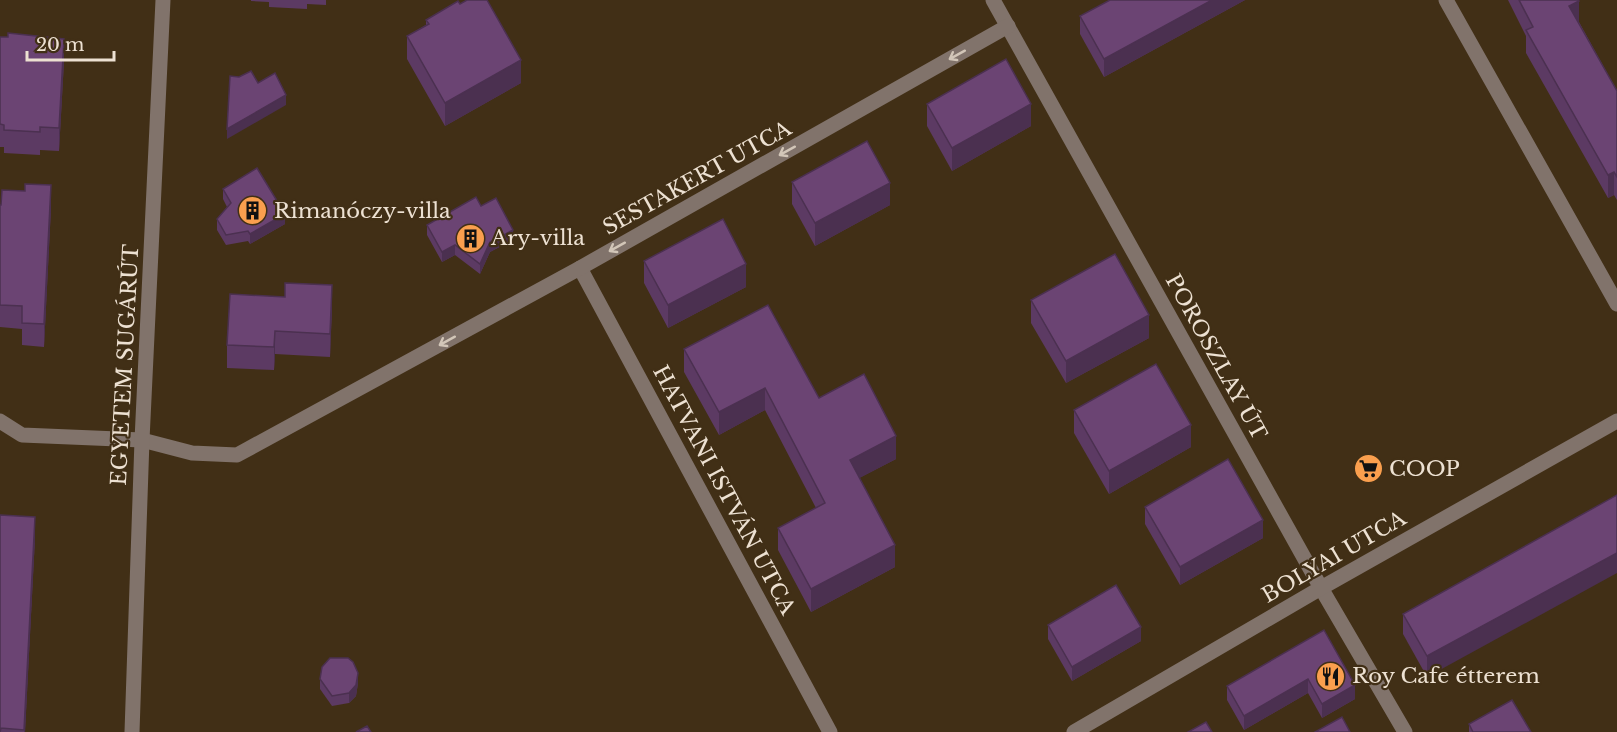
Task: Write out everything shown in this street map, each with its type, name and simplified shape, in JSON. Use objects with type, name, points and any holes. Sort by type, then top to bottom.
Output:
[{"type":"street","name":"EGYETEM SUGÁRÚT","points":[[132,732],[142,440],[163,0]]},
{"type":"street","name":"POROSZLAY ÚT","points":[[993,0],[1405,732]]},
{"type":"street","points":[[1446,0],[1617,304]]},
{"type":"street","name":"SESTAKERT UTCA","points":[[0,421],[22,435],[142,440],[192,453],[237,455],[580,268],[1008,26]]},
{"type":"street","name":"HATVANI ISTVÁN UTCA","points":[[580,268],[830,732]]},
{"type":"street","name":"BOLYAI UTCA","points":[[1074,732],[1617,421]]},
{"type":"building","points":[[467,0],[487,0],[521,60],[445,103],[407,36],[429,24],[426,20],[458,1],[460,4]]},
{"type":"building","points":[[1110,0],[1212,0],[1104,59],[1080,16]]},
{"type":"building","points":[[1519,0],[1579,1],[1569,6],[1617,91],[1617,177],[1614,172],[1608,175],[1526,30],[1533,27]]},
{"type":"building","points":[[8,33],[64,39],[59,128],[40,127],[40,132],[4,130],[4,125],[0,124],[0,37],[8,37]]},
{"type":"building","points":[[1006,59],[1031,104],[952,148],[927,104]]},
{"type":"building","points":[[251,71],[258,83],[275,73],[286,95],[227,129],[230,76],[239,77]]},
{"type":"building","points":[[867,141],[890,183],[815,223],[792,182]]},
{"type":"building","name":"Rimanóczy-villa","points":[[257,168],[285,214],[250,234],[248,231],[226,235],[217,219],[231,203],[223,189]]},
{"type":"building","points":[[25,184],[51,185],[44,324],[22,323],[22,306],[0,305],[2,190],[25,191]]},
{"type":"building","name":"Ary-villa","points":[[476,197],[481,206],[496,198],[513,230],[490,242],[480,264],[455,245],[442,252],[427,225]]},
{"type":"building","points":[[723,219],[746,264],[668,305],[644,261]]},
{"type":"building","points":[[1115,254],[1149,315],[1066,361],[1031,300]]},
{"type":"building","points":[[285,283],[332,285],[330,334],[275,331],[274,347],[227,345],[230,294],[285,297]]},
{"type":"building","points":[[768,305],[819,398],[864,374],[896,436],[850,460],[895,545],[811,589],[778,528],[825,503],[765,388],[719,412],[684,349]]},
{"type":"building","points":[[1156,364],[1191,425],[1109,471],[1074,410]]},
{"type":"building","points":[[1228,459],[1263,520],[1180,567],[1145,507]]},
{"type":"building","points":[[1617,495],[1617,553],[1427,656],[1403,614]]},
{"type":"building","points":[[0,515],[35,517],[24,730],[1,728],[0,732]]},
{"type":"building","points":[[1116,585],[1141,627],[1072,667],[1048,625]]},
{"type":"building","points":[[1324,630],[1355,685],[1322,704],[1308,679],[1244,716],[1227,686]]},
{"type":"building","points":[[330,658],[348,658],[353,662],[358,673],[356,685],[349,693],[332,696],[320,679],[322,667]]},
{"type":"building","points":[[1512,700],[1531,732],[1473,732],[1469,724]]},
{"type":"building","points":[[1342,717],[1350,732],[1315,732]]},
{"type":"building","points":[[1206,722],[1212,732],[1188,732]]},
{"type":"building","points":[[367,726],[371,732],[356,732]]},
{"type":"place","name":"Rimanóczy-villa","points":[[253,211]]},
{"type":"place","name":"Ary-villa","points":[[470,238]]},
{"type":"place","name":"COOP","points":[[1368,469]]},
{"type":"place","name":"Roy Cafe étterem","points":[[1331,676]]}]
